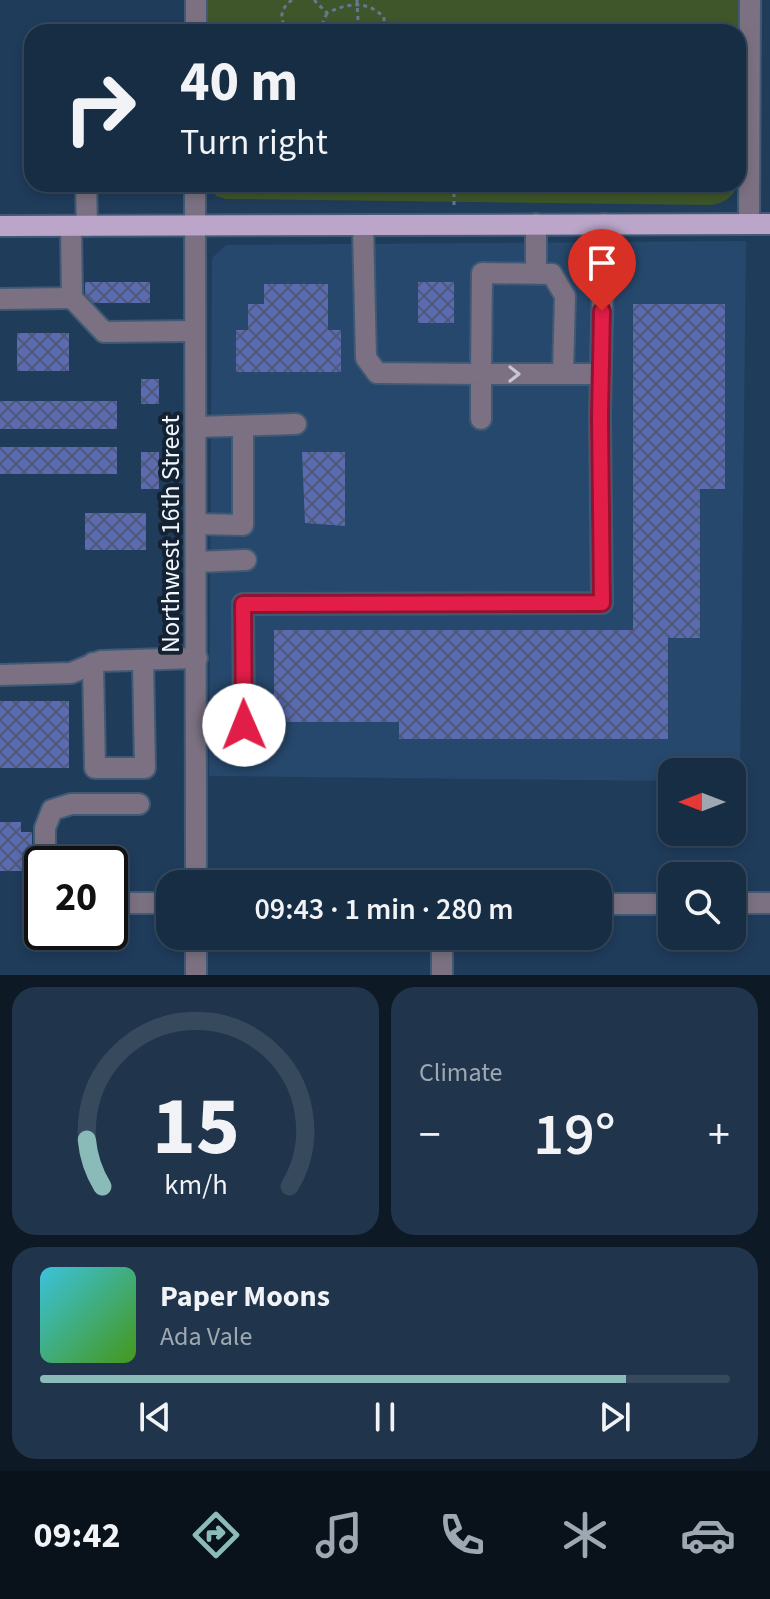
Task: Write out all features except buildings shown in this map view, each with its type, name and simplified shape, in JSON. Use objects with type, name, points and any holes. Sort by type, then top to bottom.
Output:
[{"type":"main road","points":[[0,226],[760,224]]},
{"type":"street","points":[[196,0],[196,24]]},
{"type":"street","points":[[750,0],[760,224]]},
{"type":"street","points":[[72,298],[85,192]]},
{"type":"street","name":"Northwest 16th Street","points":[[195,192],[196,870]]},
{"type":"street","points":[[536,224],[544,274],[565,296],[563,374]]},
{"type":"street","points":[[244,725],[243,604],[602,603],[604,224]]},
{"type":"street","points":[[363,226],[366,358],[377,373],[601,374]]},
{"type":"street","points":[[481,419],[482,273],[544,274]]},
{"type":"street","points":[[0,299],[72,298],[104,332],[195,331]]},
{"type":"street","points":[[196,427],[296,424]]},
{"type":"street","points":[[196,524],[243,525],[243,426]]},
{"type":"street","points":[[196,562],[246,560]]},
{"type":"street","points":[[0,675],[71,673],[93,663],[197,658]]},
{"type":"street","points":[[93,663],[95,768],[145,768],[143,660]]},
{"type":"street","points":[[45,846],[45,828],[52,810],[71,804],[139,804]]},
{"type":"street","points":[[128,903],[156,903]]},
{"type":"street","points":[[746,903],[770,903]]},
{"type":"street","points":[[612,904],[658,904]]},
{"type":"street","points":[[196,950],[196,975]]},
{"type":"street","points":[[442,950],[442,975]]},
{"type":"path","points":[[285,24],[281,13],[284,5],[292,0]]},
{"type":"path","points":[[314,0],[327,13]]},
{"type":"path","points":[[357,2],[358,20]]},
{"type":"path","points":[[322,24],[327,13],[357,2],[379,11],[384,17],[384,24]]},
{"type":"shaded area","points":[[746,241],[740,758],[658,758],[658,781],[209,776],[212,258],[226,245]]},
{"type":"green space","points":[[207,0],[739,0],[739,24],[207,24]]},
{"type":"green space","points":[[214,192],[734,192],[728,199],[711,205],[226,199],[216,196]]},
{"type":"route","points":[[244,725],[243,604],[602,603],[602,311]]}]
